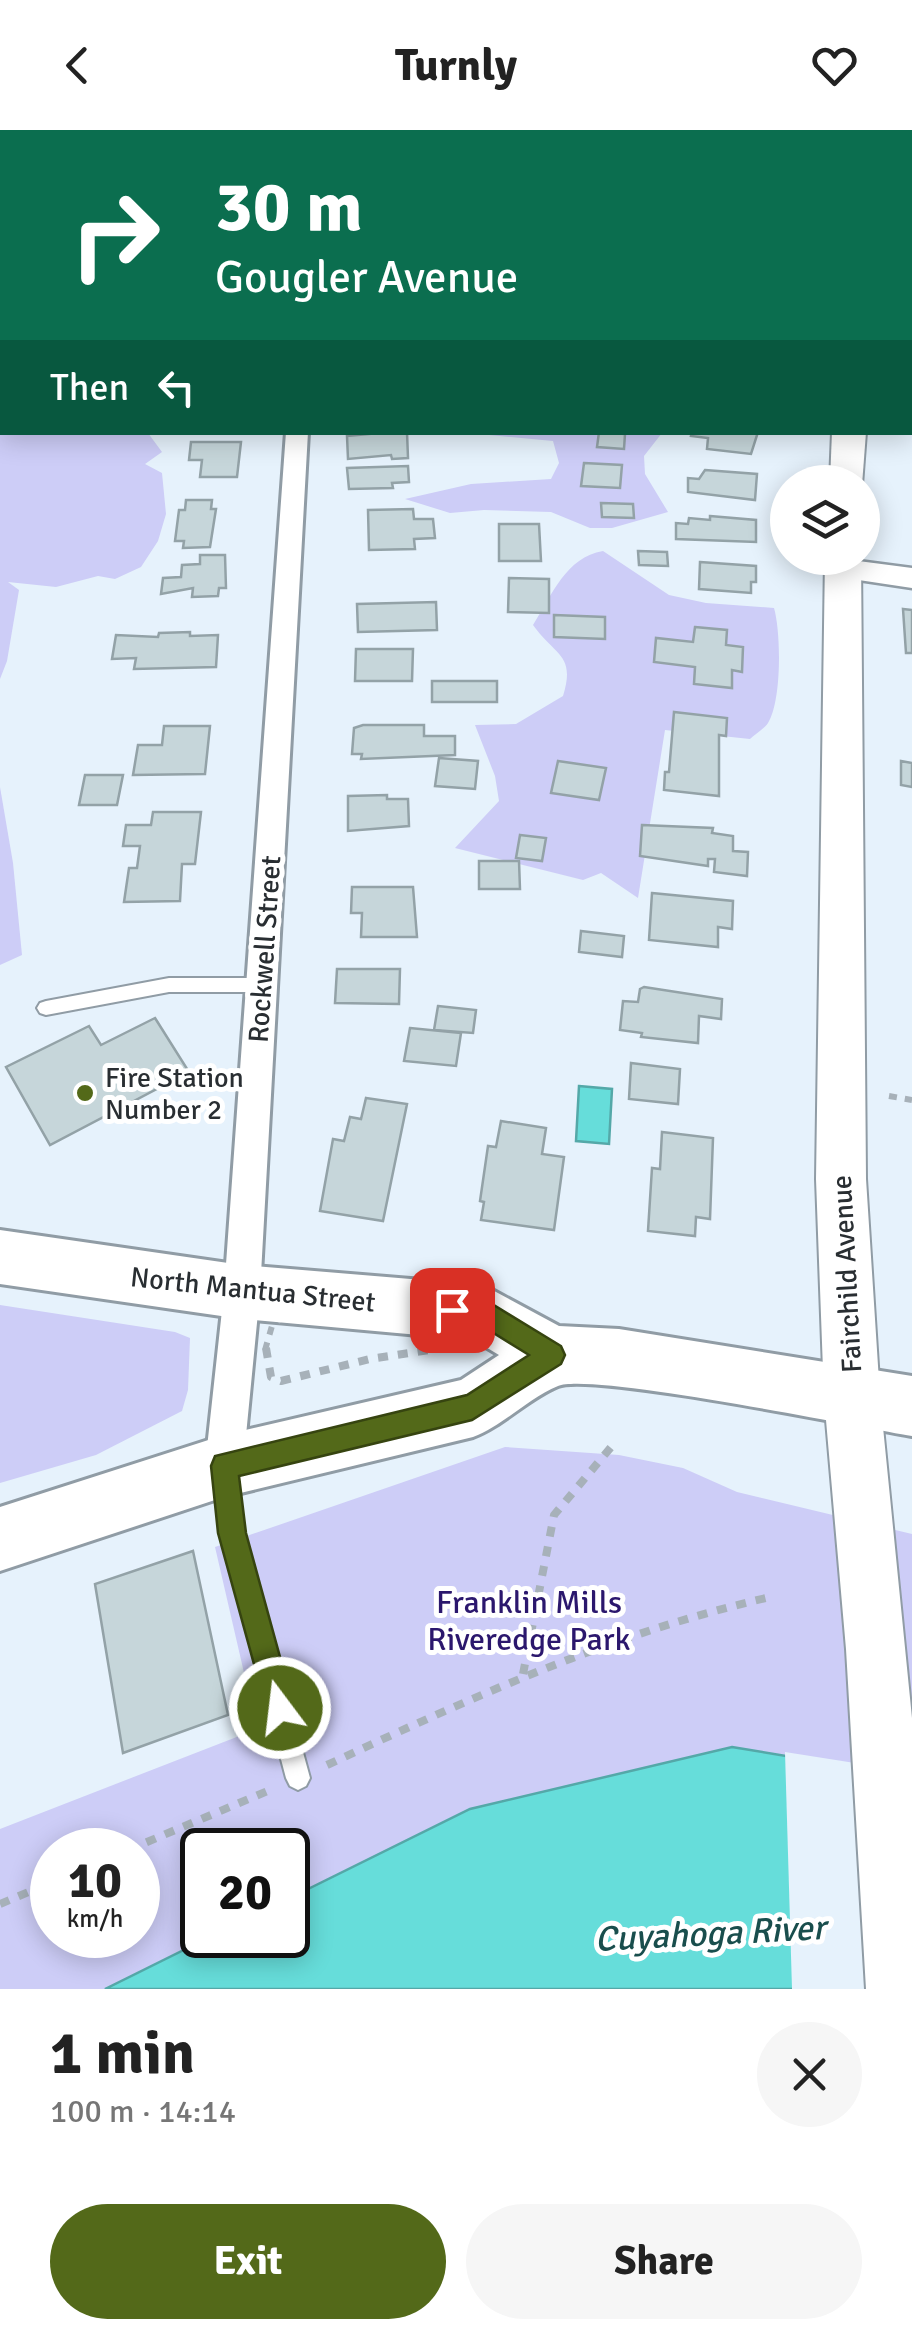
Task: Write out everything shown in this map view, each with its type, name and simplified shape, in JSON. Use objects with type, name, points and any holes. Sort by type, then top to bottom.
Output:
[{"type":"main road","points":[[848,465],[850,435]]},
{"type":"main road","name":"Fairchild Avenue","points":[[843,575],[841,1179],[852,1397],[876,1649],[900,1989]]},
{"type":"main road","name":"North Mantua Street","points":[[0,1258],[242,1292],[483,1312],[552,1355],[619,1358],[912,1406]]},
{"type":"main road","points":[[0,1539],[224,1466],[472,1407],[552,1355]]},
{"type":"street","name":"Rockwell Street","points":[[224,1466],[242,1292],[297,435]]},
{"type":"street","points":[[880,571],[912,578]]},
{"type":"lane","points":[[46,1008],[170,985],[261,985]]},
{"type":"lane","points":[[224,1466],[232,1533],[298,1778]]},
{"type":"path","points":[[889,1096],[912,1100]]},
{"type":"path","points":[[523,1675],[554,1514],[612,1446]]},
{"type":"path","points":[[160,1836],[523,1675],[670,1621],[774,1596]]},
{"type":"path","points":[[0,1904],[30,1891]]},
{"type":"green space","points":[[0,435],[149,435],[162,452],[145,464],[162,473],[166,514],[158,541],[141,567],[115,579],[98,576],[56,587],[8,582],[19,590],[7,661],[0,679]]},
{"type":"green space","points":[[489,435],[660,435],[644,456],[645,474],[668,512],[612,528],[590,528],[551,512],[450,513],[405,499],[471,484],[551,479],[559,463],[553,441]]},
{"type":"green space","points":[[603,551],[669,595],[706,603],[774,608],[778,633],[776,699],[773,713],[762,729],[750,739],[665,730],[638,898],[601,873],[583,880],[455,848],[499,801],[495,776],[475,725],[516,724],[563,696],[565,663],[533,625],[570,569]]},
{"type":"green space","points":[[0,787],[13,863],[22,955],[0,965]]},
{"type":"green space","points":[[0,1305],[175,1332],[190,1338],[188,1390],[182,1411],[96,1455],[0,1483]]},
{"type":"green space","name":"Franklin Mills Riveredge Park","points":[[505,1447],[619,1455],[683,1468],[737,1492],[912,1534],[912,1777],[731,1747],[470,1809],[310,1888],[310,1828],[180,1828],[180,1952],[105,1989],[0,1989],[0,1829],[257,1729],[215,1547]]},
{"type":"water","points":[[579,1086],[612,1089],[609,1144],[576,1141]]},
{"type":"water","name":"Cuyahoga River","points":[[732,1747],[912,1777],[912,1989],[105,1989],[180,1952],[180,1958],[310,1958],[310,1888],[470,1809]]},
{"type":"pier","points":[[785,1752],[912,1772],[912,1989],[792,1989]]},
{"type":"building","points":[[407,435],[408,458],[392,459],[391,455],[348,459],[347,436]]},
{"type":"building","points":[[599,435],[625,435],[624,449],[597,447]]},
{"type":"building","points":[[757,435],[751,454],[707,449],[708,438],[691,436]]},
{"type":"building","points":[[191,442],[241,442],[237,477],[200,477],[202,460],[189,460]]},
{"type":"building","points":[[584,463],[622,465],[620,488],[581,486]]},
{"type":"building","points":[[408,466],[409,482],[392,483],[393,488],[349,489],[347,468]]},
{"type":"building","points":[[705,470],[757,474],[755,500],[688,492],[688,478],[699,479]]},
{"type":"building","points":[[186,500],[212,500],[211,509],[216,509],[210,547],[183,548],[184,541],[175,541],[179,510],[185,510]]},
{"type":"building","points":[[601,503],[633,504],[634,518],[602,517]]},
{"type":"building","points":[[413,509],[414,519],[433,519],[435,538],[414,539],[415,549],[369,550],[368,510]]},
{"type":"building","points":[[710,516],[756,520],[756,542],[676,539],[676,523],[688,524],[689,518],[710,520]]},
{"type":"building","points":[[499,524],[539,524],[541,561],[499,561]]},
{"type":"building","points":[[638,551],[667,552],[668,566],[639,565]]},
{"type":"building","points":[[200,555],[225,555],[226,588],[219,588],[218,596],[192,597],[193,588],[161,594],[163,578],[181,577],[182,565],[200,564]]},
{"type":"building","points":[[700,562],[756,566],[751,593],[699,589]]},
{"type":"building","points":[[509,578],[549,579],[549,613],[508,612]]},
{"type":"building","points":[[436,602],[437,630],[358,632],[357,604]]},
{"type":"building","points":[[903,609],[912,610],[912,653],[906,653]]},
{"type":"building","points":[[554,615],[605,617],[605,639],[554,637]]},
{"type":"building","points":[[695,627],[727,630],[726,645],[743,647],[742,672],[732,670],[732,688],[694,684],[695,667],[654,662],[656,638],[693,642]]},
{"type":"building","points":[[190,632],[190,636],[218,635],[216,667],[134,669],[136,658],[112,659],[116,635],[158,637],[159,633]]},
{"type":"building","points":[[356,649],[413,649],[412,681],[355,681]]},
{"type":"building","points":[[432,681],[497,681],[497,702],[432,702]]},
{"type":"building","points":[[674,712],[727,718],[726,736],[719,735],[719,796],[664,790]]},
{"type":"building","points":[[424,725],[424,736],[455,736],[455,755],[361,759],[362,754],[352,754],[354,728]]},
{"type":"building","points":[[164,726],[210,726],[205,774],[133,775],[138,745],[162,745]]},
{"type":"building","points":[[439,758],[478,761],[475,789],[435,786]]},
{"type":"building","points":[[558,761],[606,768],[599,800],[551,793]]},
{"type":"building","points":[[901,761],[912,763],[912,787],[901,785]]},
{"type":"building","points":[[85,775],[123,775],[117,805],[79,805]]},
{"type":"building","points":[[387,795],[387,799],[408,799],[409,826],[348,831],[348,796]]},
{"type":"building","points":[[153,812],[201,812],[195,864],[182,864],[180,901],[124,902],[129,868],[137,868],[140,846],[123,846],[126,825],[151,825]]},
{"type":"building","points":[[642,825],[713,828],[712,833],[733,836],[733,851],[748,852],[747,876],[714,872],[715,859],[708,859],[708,866],[640,856]]},
{"type":"building","points":[[520,835],[546,838],[542,861],[516,858]]},
{"type":"building","points":[[479,861],[519,861],[520,889],[479,889]]},
{"type":"building","points":[[352,887],[413,887],[417,937],[361,937],[362,913],[351,913]]},
{"type":"building","points":[[652,893],[733,901],[732,929],[718,927],[718,947],[649,940]]},
{"type":"building","points":[[581,931],[624,936],[622,957],[579,952]]},
{"type":"building","points":[[337,969],[400,969],[399,1004],[335,1003]]},
{"type":"building","points":[[644,987],[722,999],[721,1019],[699,1016],[698,1043],[641,1037],[642,1033],[620,1030],[623,1001],[638,1002]]},
{"type":"building","points":[[438,1006],[476,1010],[473,1033],[434,1030]]},
{"type":"building","name":"Fire Station Number 2","points":[[155,1018],[189,1072],[50,1145],[6,1067],[89,1026],[101,1045]]},
{"type":"building","points":[[410,1028],[461,1033],[456,1066],[404,1061]]},
{"type":"building","points":[[631,1063],[680,1069],[678,1104],[629,1099]]},
{"type":"building","points":[[366,1098],[407,1104],[383,1221],[320,1211],[333,1139],[344,1141],[350,1117],[361,1119]]},
{"type":"building","points":[[501,1121],[546,1128],[542,1154],[564,1157],[554,1230],[481,1220],[488,1146],[496,1147]]},
{"type":"building","points":[[662,1132],[713,1138],[710,1219],[696,1217],[695,1236],[648,1231],[652,1168],[660,1169]]},
{"type":"building","points":[[193,1551],[228,1715],[123,1753],[95,1584]]},
{"type":"place","name":"Fire Station Number 2","points":[[85,1093]]},
{"type":"route","points":[[280,1708],[232,1533],[224,1466],[472,1407],[552,1355],[483,1312],[452,1310]]}]
